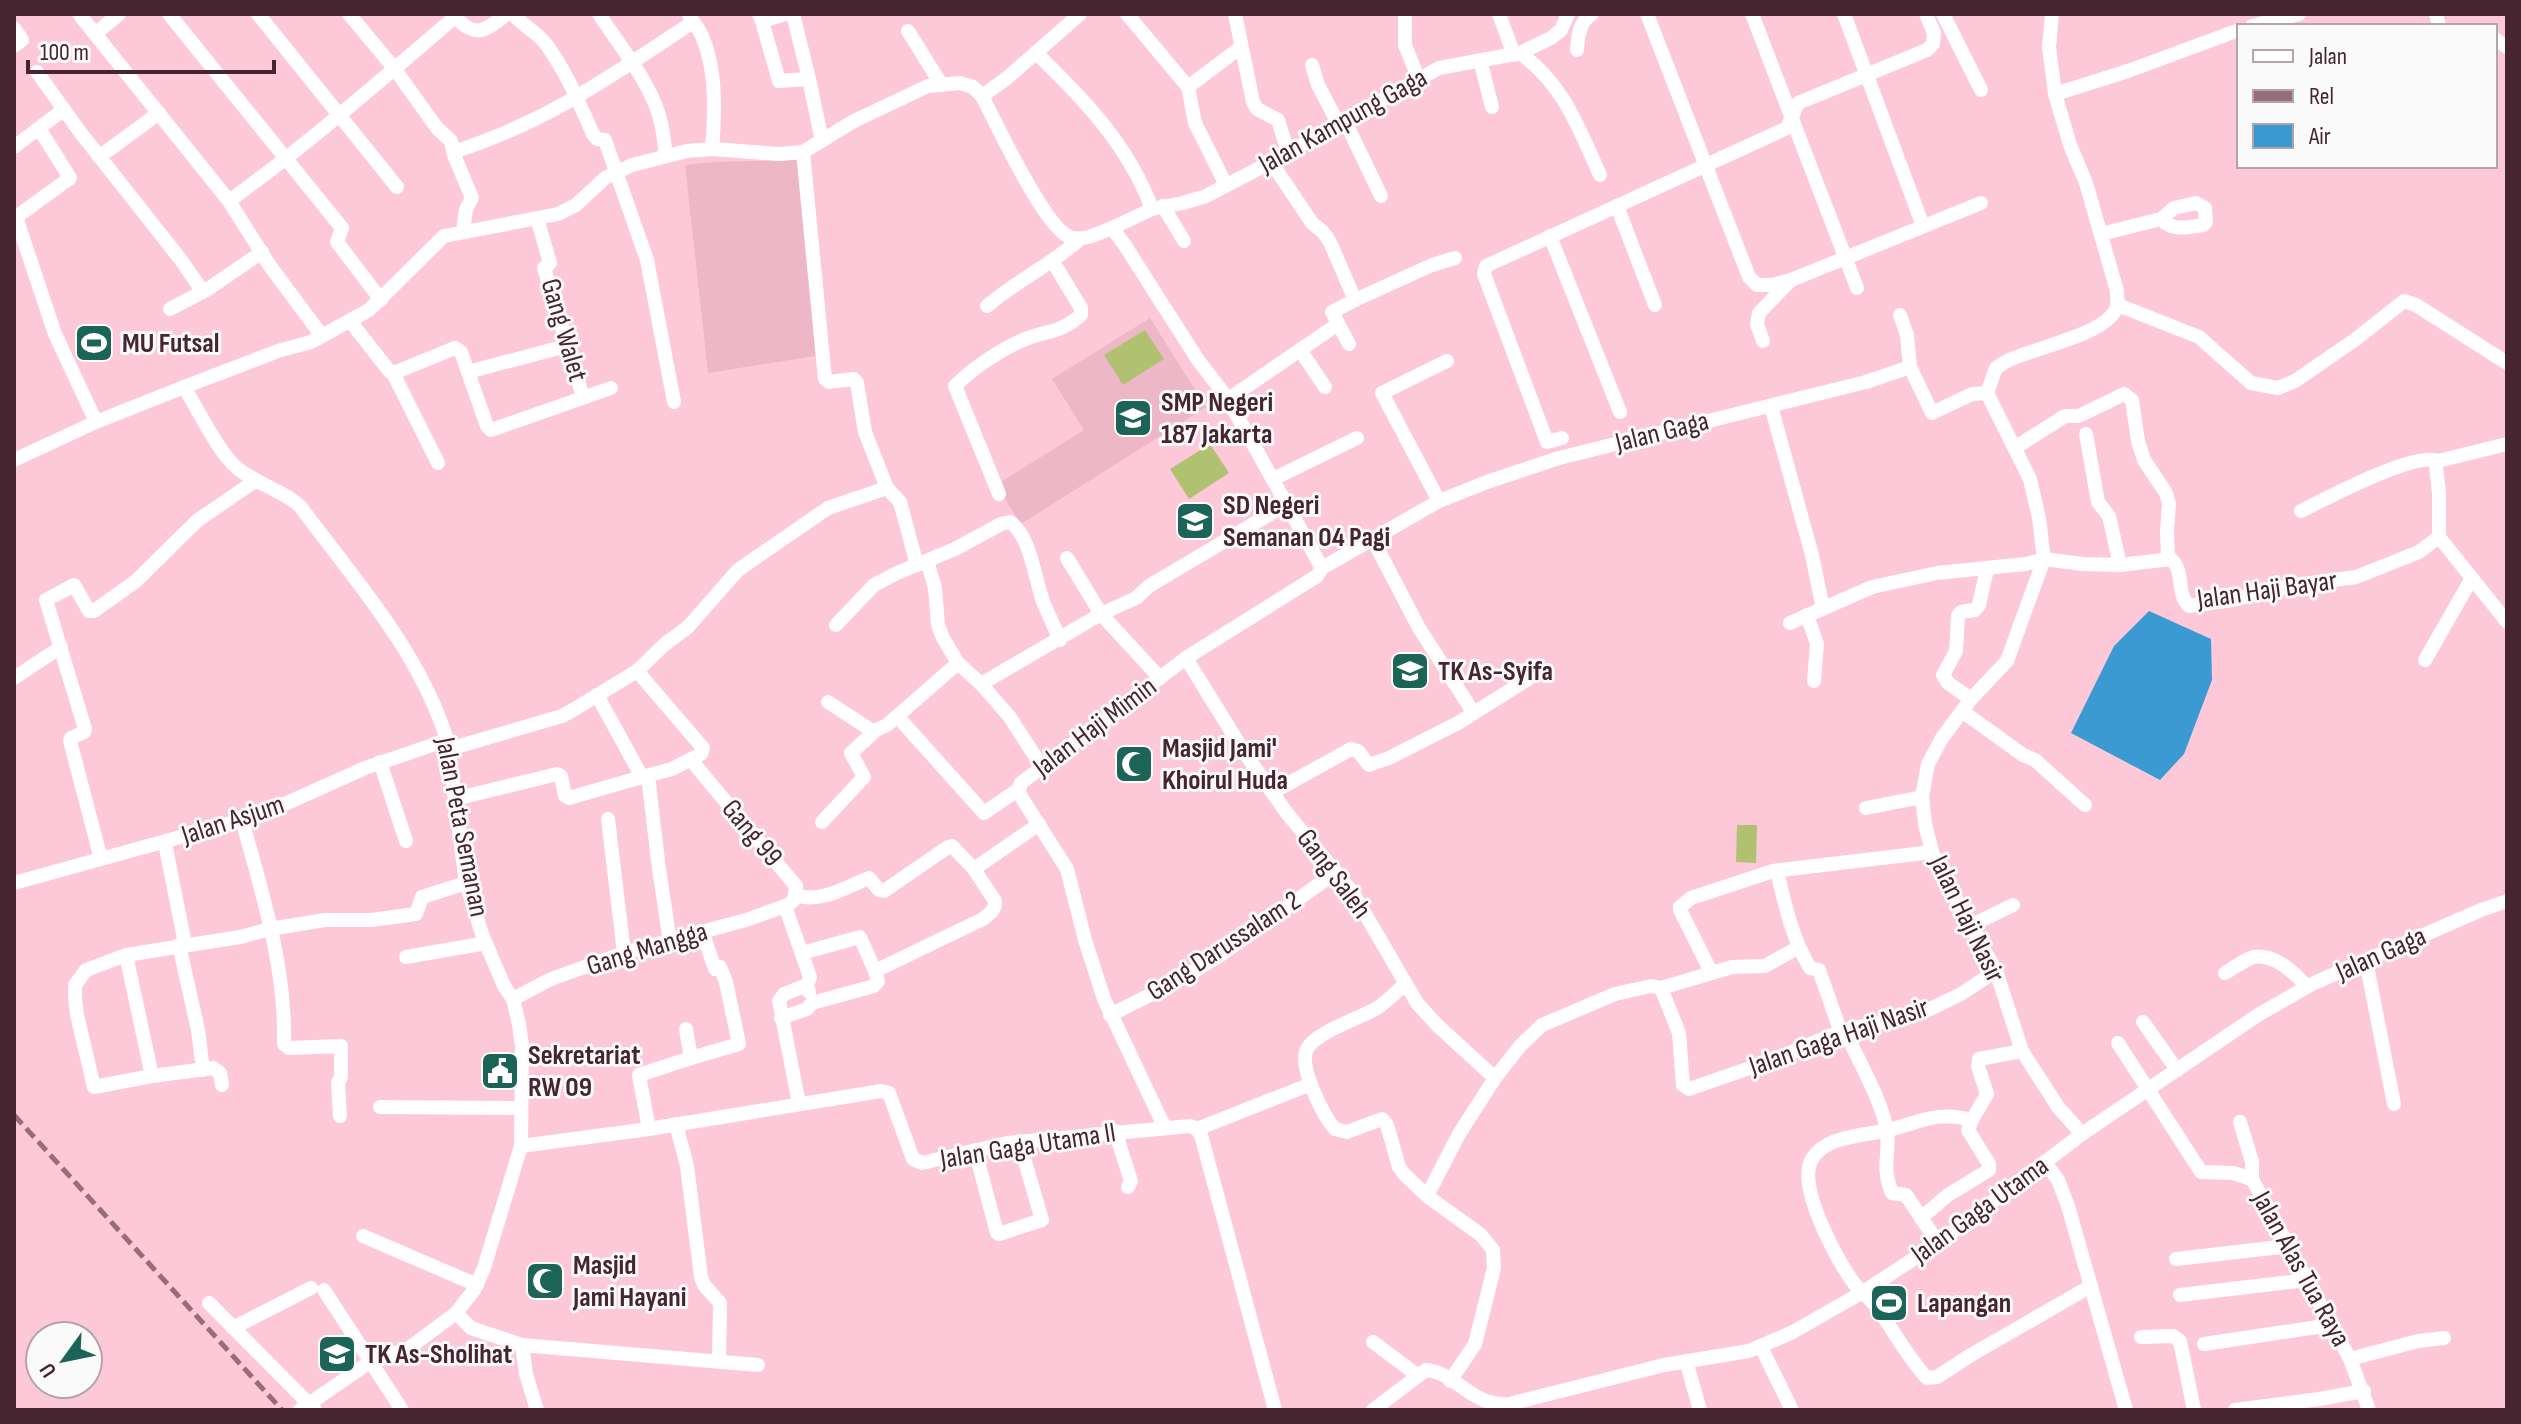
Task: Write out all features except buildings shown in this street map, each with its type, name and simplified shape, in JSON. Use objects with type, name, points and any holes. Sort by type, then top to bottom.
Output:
[{"type":"street","points":[[79,14],[229,201],[322,336]]},
{"type":"street","points":[[95,34],[119,14]]},
{"type":"street","points":[[169,14],[342,228],[337,242],[381,300]]},
{"type":"street","points":[[258,14],[397,187]]},
{"type":"street","points":[[349,14],[394,68],[437,128],[451,141],[472,198],[466,209],[463,232]]},
{"type":"street","points":[[229,201],[340,116],[454,15],[465,27],[482,31],[507,14]]},
{"type":"street","points":[[513,14],[524,27],[544,41],[593,134],[597,139],[605,140],[647,260],[674,402]]},
{"type":"street","points":[[599,14],[633,64],[659,114],[666,156]]},
{"type":"street","points":[[785,14],[761,18],[779,81],[809,79]]},
{"type":"street","points":[[793,14],[822,141]]},
{"type":"street","points":[[982,96],[1080,14]]},
{"type":"street","points":[[1127,14],[1188,87],[1195,123],[1226,185]]},
{"type":"street","points":[[1235,14],[1255,106],[1278,120],[1288,152]]},
{"type":"street","points":[[1405,14],[1405,45],[1419,80]]},
{"type":"street","points":[[1499,14],[1517,54],[1547,75],[1563,96],[1600,175]]},
{"type":"street","name":"Jalan Kampung Gaga","points":[[1112,228],[1158,208],[1206,196],[1439,68],[1517,54],[1551,38],[1561,30],[1568,14]]},
{"type":"street","points":[[1577,50],[1579,31],[1592,14]]},
{"type":"street","points":[[1647,14],[1749,277],[1757,285],[1791,280],[1981,203]]},
{"type":"street","points":[[1752,14],[1857,288]]},
{"type":"street","points":[[1844,14],[1923,226]]},
{"type":"street","points":[[1547,442],[1484,270],[1486,266],[1787,128],[1798,103],[1927,50],[1933,44],[1934,33],[1926,14]]},
{"type":"street","points":[[1943,14],[1981,90]]},
{"type":"street","points":[[1900,315],[1907,335],[1910,367],[1932,413],[1972,394],[1987,393],[1996,368],[2005,362],[2091,329],[2114,314],[2118,305],[2117,291],[2086,183],[2070,145],[2055,94],[2049,47],[2052,14]]},
{"type":"street","points":[[2258,24],[2299,14]]},
{"type":"street","points":[[453,152],[490,141],[543,117],[633,64],[690,18],[701,33],[712,68],[712,149]]},
{"type":"street","points":[[14,28],[22,40],[14,46]]},
{"type":"street","points":[[908,31],[941,84]]},
{"type":"street","points":[[2055,94],[2237,31]]},
{"type":"street","points":[[1188,87],[1241,47]]},
{"type":"street","points":[[1036,53],[1084,101],[1133,165],[1158,208],[1184,241]]},
{"type":"street","points":[[1480,60],[1492,107]]},
{"type":"street","points":[[1312,65],[1318,85],[1381,196]]},
{"type":"street","points":[[37,72],[203,292]]},
{"type":"street","points":[[14,460],[96,422],[322,336],[381,300],[444,236],[558,214],[576,205],[616,171],[666,156],[712,149],[779,154],[803,152],[854,121],[923,88],[941,84],[965,84],[982,96],[1055,227],[1066,235],[1080,239]]},
{"type":"street","points":[[14,147],[63,110]]},
{"type":"street","points":[[99,157],[159,113]]},
{"type":"street","points":[[40,130],[70,178],[19,215],[17,220],[55,334],[96,422]]},
{"type":"street","points":[[803,152],[825,379],[829,382],[856,381],[862,423],[887,488],[900,502],[937,601],[938,625],[951,654],[1009,716],[1042,767]]},
{"type":"street","points":[[1271,162],[1312,223],[1330,242],[1355,300]]},
{"type":"street","points":[[1617,206],[1655,305]]},
{"type":"street","name":"Gang Walet","points":[[537,218],[550,263],[544,268],[583,397]]},
{"type":"street","points":[[2101,234],[2161,219]]},
{"type":"street","points":[[987,306],[1007,289],[1053,262],[1080,239],[1112,228],[1227,400],[1322,568]]},
{"type":"street","points":[[1550,236],[1620,412]]},
{"type":"street","points":[[170,309],[203,292],[262,252]]},
{"type":"street","points":[[1349,344],[1332,312],[1432,265],[1455,258]]},
{"type":"street","points":[[999,494],[955,386],[1000,352],[1024,340],[1063,329],[1081,315],[1081,308],[1053,262]]},
{"type":"street","points":[[1763,341],[1757,324],[1759,313],[1791,280]]},
{"type":"street","points":[[2118,305],[2199,337],[2251,383],[2264,387],[2278,388],[2295,381],[2404,301],[2416,305],[2507,363]]},
{"type":"street","points":[[350,321],[386,369],[393,373],[438,463]]},
{"type":"street","points":[[1227,400],[1338,324]]},
{"type":"street","points":[[468,372],[566,346]]},
{"type":"street","points":[[393,373],[455,348],[461,352],[491,430],[611,388]]},
{"type":"street","points":[[1300,350],[1325,387]]},
{"type":"street","points":[[1439,501],[1382,393],[1447,361]]},
{"type":"street","name":"Jalan Gaga","points":[[1322,568],[1439,501],[1487,482],[1559,458],[1866,382],[1910,367]]},
{"type":"street","name":"Jalan Peta Semanan","points":[[184,387],[233,465],[255,481],[281,491],[300,506],[385,620],[414,666],[441,719],[448,745],[466,883],[486,943],[504,986],[513,999],[522,1046],[521,1146],[477,1285],[456,1313],[409,1348],[373,1362],[308,1408]]},
{"type":"street","name":"Jalan Haji Nasir","points":[[1987,393],[2030,479],[2044,559],[2007,661],[1966,705],[1928,764],[1922,797],[1925,824],[1932,852],[1996,971],[2022,1051],[2058,1107],[2082,1134]]},
{"type":"street","points":[[2016,447],[2065,416],[2079,416],[2124,394],[2128,396],[2132,400],[2144,460],[2166,493],[2169,504],[2168,558]]},
{"type":"street","points":[[1771,406],[1812,555],[1823,609]]},
{"type":"street","points":[[2086,434],[2098,502],[2109,516],[2120,565]]},
{"type":"street","points":[[1273,479],[1357,438]]},
{"type":"street","points":[[1532,447],[1562,438]]},
{"type":"street","points":[[2301,511],[2367,479],[2428,458],[2438,461],[2507,444]]},
{"type":"street","points":[[2438,461],[2439,537],[2507,622]]},
{"type":"street","points":[[101,859],[70,741],[85,729],[47,599],[74,585],[89,611],[94,611],[136,581],[198,520],[255,481]]},
{"type":"street","name":"Jalan Asjum","points":[[14,883],[242,820],[380,762],[562,716],[637,671],[688,627],[738,570],[828,508],[887,488]]},
{"type":"street","points":[[981,684],[1101,614],[1136,598],[1149,586],[1287,504]]},
{"type":"street","points":[[836,625],[874,585],[1010,522],[1029,552],[1044,604],[1060,640]]},
{"type":"street","name":"Jalan Haji Bayar","points":[[1790,623],[1872,587],[1937,573],[1987,569],[2044,559],[2120,565],[2168,558],[2178,566],[2184,603],[2193,606],[2290,586],[2356,577],[2419,552],[2439,537]]},
{"type":"street","points":[[1372,538],[1419,628],[1473,712]]},
{"type":"street","points":[[1067,558],[1101,614],[1160,678]]},
{"type":"street","name":"Jalan Haji Mimin","points":[[1164,1126],[1110,1015],[1088,953],[1067,869],[1019,789],[1021,783],[1186,658],[1317,576],[1322,568]]},
{"type":"street","points":[[1987,569],[1979,605],[1975,610],[1961,612],[1958,616],[1956,651],[1943,675],[1966,705],[2085,805]]},
{"type":"street","points":[[2425,660],[2472,578]]},
{"type":"street","points":[[1807,615],[1817,644],[1814,681]]},
{"type":"street","points":[[14,678],[61,647]]},
{"type":"street","name":"Gang Saleh","points":[[1186,658],[1236,740],[1298,827],[1353,893],[1417,1003],[1495,1078]]},
{"type":"street","points":[[822,822],[864,777],[851,753],[958,663]]},
{"type":"street","points":[[455,799],[557,774],[561,776],[565,796],[569,798],[672,769],[701,754],[703,748],[637,671]]},
{"type":"street","points":[[1273,792],[1351,749],[1356,750],[1366,764],[1372,765],[1458,723],[1528,679]]},
{"type":"street","points":[[597,695],[645,777],[670,942]]},
{"type":"street","points":[[828,702],[871,730],[876,730]]},
{"type":"street","points":[[897,716],[984,813],[1019,789]]},
{"type":"street","name":"Gang 99","points":[[691,760],[796,886],[790,900],[810,977],[807,985],[812,1003]]},
{"type":"street","points":[[380,762],[406,841]]},
{"type":"street","points":[[1866,808],[1922,797]]},
{"type":"street","points":[[608,819],[624,953]]},
{"type":"street","points":[[242,820],[270,929],[285,1015],[284,1044],[289,1048],[341,1046],[341,1077],[338,1083],[340,1116]]},
{"type":"street","points":[[875,971],[972,925],[992,912],[995,901],[974,869],[1039,824]]},
{"type":"street","points":[[165,843],[203,1070]]},
{"type":"street","name":"Gang Mangga","points":[[513,999],[551,979],[624,953],[746,920],[790,900],[818,898],[869,878],[879,890],[884,891],[948,847],[952,846],[974,869]]},
{"type":"street","points":[[1711,972],[1680,907],[1691,898],[1777,871],[1932,852]]},
{"type":"street","points":[[1777,871],[1788,918],[1799,947],[1810,968],[1819,970],[1839,1027],[1844,1030],[1877,1102],[1887,1131],[1885,1173],[1892,1193],[1904,1193],[1938,1243]]},
{"type":"street","name":"Gang Darussalam 2","points":[[1110,1015],[1176,982],[1222,954],[1336,872]]},
{"type":"street","points":[[222,1085],[217,1069],[152,1076],[94,1087],[80,1029],[75,985],[82,974],[93,966],[126,955],[240,937],[270,929],[325,920],[371,920],[416,914],[422,897],[466,883]]},
{"type":"street","points":[[1972,925],[2013,905]]},
{"type":"street","name":"Jalan Gaga","points":[[2258,1015],[2307,987],[2481,910],[2506,905]]},
{"type":"street","points":[[649,1129],[639,1075],[739,1044],[726,982],[720,967],[715,969],[702,931]]},
{"type":"street","points":[[781,1018],[807,1009],[812,1003],[874,986],[878,981],[860,937],[802,953]]},
{"type":"street","points":[[406,957],[486,943]]},
{"type":"street","points":[[1427,1196],[1459,1134],[1495,1078],[1520,1046],[1542,1025],[1615,994],[1651,986],[1661,988],[1732,967],[1765,966],[1799,947]]},
{"type":"street","points":[[126,955],[152,1076]]},
{"type":"street","points":[[2225,973],[2252,958],[2266,957],[2298,976],[2307,987]]},
{"type":"street","points":[[2366,961],[2394,1104]]},
{"type":"street","name":"Jalan Gaga Haji Nasir","points":[[1661,988],[1679,1033],[1683,1085],[1686,1089],[1773,1060],[1844,1030],[1930,1009],[1961,994],[1996,971]]},
{"type":"street","points":[[1405,984],[1379,1007],[1321,1036],[1309,1046],[1305,1057],[1311,1084],[1335,1129],[1347,1132],[1378,1119],[1385,1121],[1399,1167],[1427,1196],[1481,1235],[1493,1250],[1486,1308],[1475,1344],[1450,1381]]},
{"type":"street","points":[[799,1104],[779,1001],[781,996],[807,985]]},
{"type":"street","name":"Jalan Gaga Utama","points":[[1417,1375],[1426,1370],[1433,1371],[1479,1399],[1501,1405],[1686,1361],[1761,1347],[1809,1324],[1938,1243],[2082,1134],[2258,1015]]},
{"type":"street","points":[[2143,1022],[2177,1070]]},
{"type":"street","points":[[686,1029],[691,1058]]},
{"type":"street","name":"Jalan Alas Tua Raya","points":[[2118,1043],[2201,1172],[2233,1173],[2252,1179],[2350,1359],[2369,1410]]},
{"type":"street","points":[[1921,1218],[1948,1195],[1989,1170],[1989,1164],[1968,1130],[1987,1094],[1978,1066],[1979,1059],[2022,1051]]},
{"type":"street","points":[[1275,1410],[1197,1129],[1311,1084]]},
{"type":"street","name":"Jalan Gaga Utama II","points":[[521,1146],[649,1129],[881,1091],[889,1093],[913,1159],[922,1163],[1019,1141],[1164,1126],[1186,1125],[1197,1129]]},
{"type":"street","points":[[380,1107],[521,1108]]},
{"type":"street","points":[[1972,1120],[1952,1114],[1939,1115],[1887,1131],[1845,1138],[1821,1149],[1811,1160],[1811,1192],[1830,1245],[1855,1285],[1871,1298],[1922,1373],[1932,1379],[2091,1286]]},
{"type":"street","points":[[2240,1122],[2252,1162],[2252,1179]]},
{"type":"street","points":[[676,1124],[687,1166],[701,1277],[720,1303],[719,1362]]},
{"type":"street","points":[[1115,1131],[1131,1181],[1128,1187]]},
{"type":"street","points":[[975,1150],[998,1234],[1042,1220],[1019,1141]]},
{"type":"street","points":[[2045,1162],[2058,1180],[2068,1206],[2126,1410]]},
{"type":"street","points":[[363,1236],[477,1285]]},
{"type":"street","points":[[2176,1259],[2289,1246]]},
{"type":"street","points":[[2180,1295],[2307,1280]]},
{"type":"street","points":[[233,1328],[318,1289],[373,1362],[402,1410]]},
{"type":"street","points":[[209,1303],[308,1408]]},
{"type":"street","points":[[456,1313],[471,1328],[522,1345],[758,1365]]},
{"type":"street","points":[[2204,1344],[2331,1325]]},
{"type":"street","points":[[2141,1337],[2178,1337],[2194,1410]]},
{"type":"street","points":[[2350,1359],[2418,1341],[2444,1338]]},
{"type":"street","points":[[1373,1342],[1417,1375],[1373,1410]]},
{"type":"street","points":[[522,1345],[526,1374],[537,1410]]},
{"type":"street","points":[[1761,1347],[1792,1410]]},
{"type":"street","points":[[1686,1361],[1700,1410]]},
{"type":"street","points":[[2235,1410],[2364,1391]]},
{"type":"shaded area","points":[[800,160],[821,355],[708,373],[685,165]]},
{"type":"shaded area","name":"SMP Negeri 187 Jakarta","points":[[1150,318],[1206,407],[1021,524],[996,485],[1084,430],[1052,379]]},
{"type":"green space","points":[[1145,330],[1164,359],[1123,385],[1104,355]]},
{"type":"green space","points":[[1210,444],[1229,473],[1189,499],[1170,469]]},
{"type":"green space","points":[[1737,825],[1757,825],[1756,863],[1736,862]]},
{"type":"green space","name":"Lapangan","points":[[1889,1286],[1905,1309],[1889,1321],[1872,1297]]},
{"type":"water","points":[[2149,611],[2211,639],[2212,680],[2184,754],[2160,780],[2071,733],[2114,646]]},
{"type":"railway","points":[[14,1115],[282,1410]]},
{"type":"place","name":"MU Futsal","points":[[94,343]]},
{"type":"place","name":"SMP Negeri 187 Jakarta","points":[[1133,418]]},
{"type":"place","name":"SD Negeri Semanan 04 Pagi","points":[[1195,521]]},
{"type":"place","name":"TK As-Syifa","points":[[1410,671]]},
{"type":"place","name":"Masjid Jami' Khoirul Huda","points":[[1134,764]]},
{"type":"place","name":"Sekretariat RW 09","points":[[500,1071]]},
{"type":"place","name":"Masjid Jami Hayani","points":[[545,1281]]},
{"type":"place","name":"Lapangan","points":[[1889,1303]]},
{"type":"place","name":"TK As-Sholihat","points":[[337,1354]]}]
